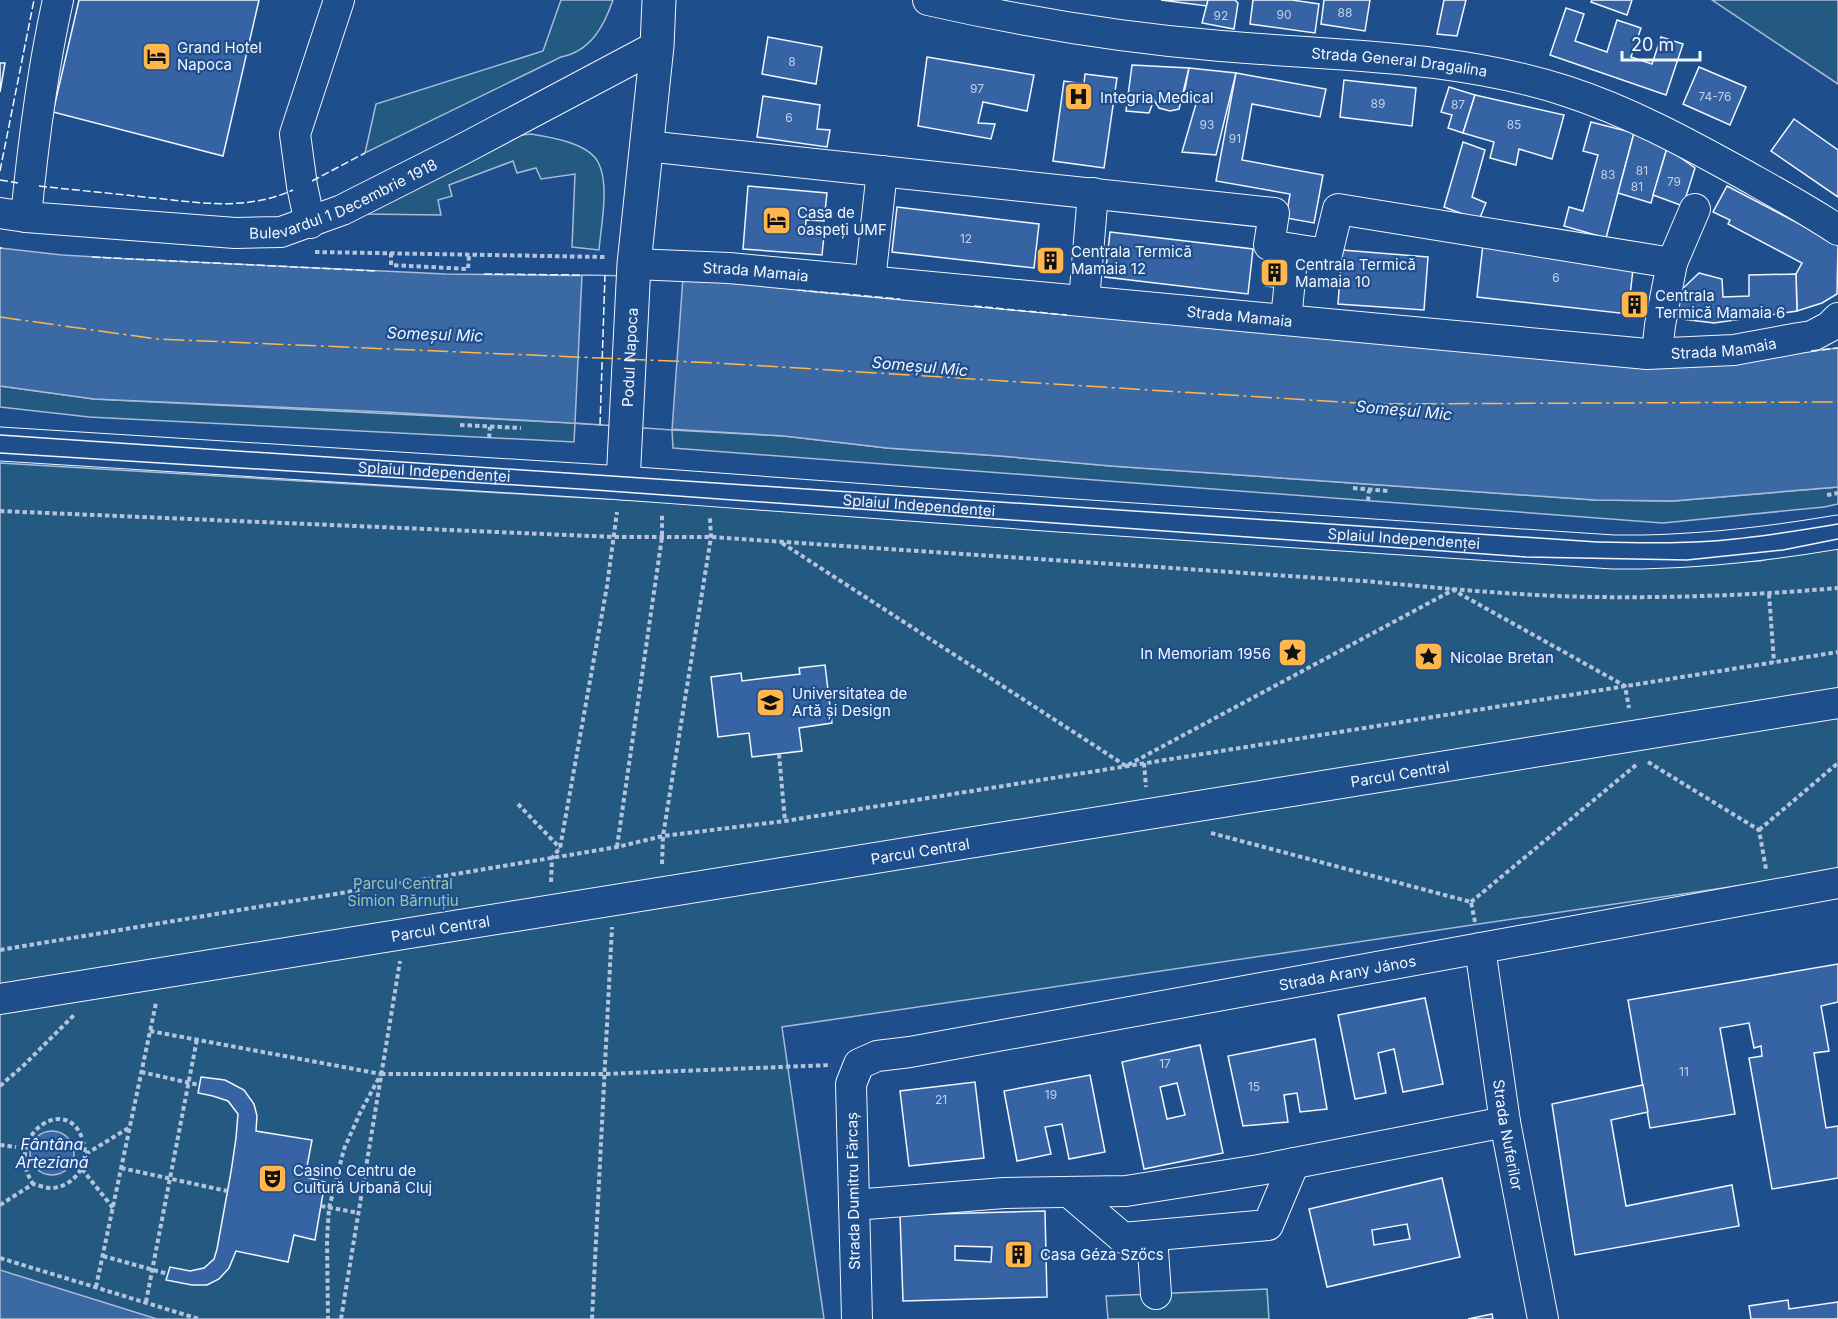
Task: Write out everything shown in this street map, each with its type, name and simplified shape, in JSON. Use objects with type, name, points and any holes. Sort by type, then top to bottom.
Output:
[{"type":"main road","name":"Podul Napoca","points":[[620,497],[626,431],[624,268],[646,146],[657,46],[659,0]]},
{"type":"main road","name":"Splaiul Independenței","points":[[0,444],[620,497],[1059,515],[1613,552],[1719,549],[1776,543],[1838,532]]},
{"type":"street","points":[[13,215],[34,143],[48,43],[58,0]]},
{"type":"street","points":[[311,237],[296,134],[339,0]]},
{"type":"street","name":"Strada General Dragalina","points":[[928,0],[1049,24],[1142,39],[1409,60],[1467,68],[1521,79],[1566,91],[1660,130],[1777,193],[1838,230]]},
{"type":"street","name":"Bulevardul 1 Decembrie 1918","points":[[13,215],[235,233],[281,232],[311,237],[342,210],[657,46]]},
{"type":"street","points":[[646,146],[1274,213],[1269,245],[1328,254],[1338,209],[1672,263]]},
{"type":"street","points":[[870,281],[882,171]]},
{"type":"street","points":[[1084,301],[1093,193]]},
{"type":"street","points":[[1657,353],[1672,263],[1695,209]]},
{"type":"street","points":[[1286,320],[1293,249]]},
{"type":"street","name":"Strada Mamaia","points":[[624,268],[729,268],[1647,354],[1734,350],[1812,336],[1829,327],[1838,318]]},
{"type":"street","name":"Parcul Central","points":[[0,999],[1838,703]]},
{"type":"street","name":"Strada Arany János","points":[[859,1064],[877,1056],[910,1052],[1838,883]]},
{"type":"street","name":"Strada Nuferilor","points":[[1480,948],[1505,1122],[1543,1319]]},
{"type":"street","name":"Strada Dumitru Fărcaș","points":[[857,1319],[851,1084],[859,1064]]},
{"type":"street","points":[[854,1205],[1004,1193],[1126,1191],[1294,1163],[1505,1122]]},
{"type":"street","points":[[1068,1192],[1123,1238],[1268,1225],[1294,1163]]},
{"type":"street","points":[[1152,1236],[1156,1294]]},
{"type":"path","points":[[311,237],[391,253],[469,255],[624,268]]},
{"type":"path","points":[[391,253],[391,265],[468,268],[469,255]]},
{"type":"path","points":[[460,425],[521,428]]},
{"type":"path","points":[[489,438],[490,427]]},
{"type":"path","points":[[1353,488],[1388,491]]},
{"type":"path","points":[[1368,501],[1369,490]]},
{"type":"path","points":[[1827,495],[1838,493]]},
{"type":"path","points":[[551,869],[552,858],[560,848],[615,537],[620,497]]},
{"type":"path","points":[[0,511],[615,537],[711,537],[1364,581],[1453,590],[1595,597],[1769,594],[1838,588]]},
{"type":"path","points":[[617,847],[662,537],[662,515],[651,514]]},
{"type":"path","points":[[663,849],[663,836],[711,537]]},
{"type":"path","points":[[782,542],[1126,766]]},
{"type":"path","points":[[1453,590],[1624,686],[1626,696]]},
{"type":"path","points":[[1126,766],[1453,590]]},
{"type":"path","points":[[1769,594],[1774,662]]},
{"type":"path","points":[[0,950],[617,847],[663,836],[785,820],[1838,652]]},
{"type":"path","points":[[779,754],[785,820]]},
{"type":"path","points":[[1471,902],[1643,758],[1759,830],[1771,894]]},
{"type":"path","points":[[1144,763],[1145,774]]},
{"type":"path","points":[[1759,830],[1838,763]]},
{"type":"path","points":[[518,804],[560,848]]},
{"type":"path","points":[[1202,830],[1471,902]]},
{"type":"path","points":[[1471,902],[1480,948]]},
{"type":"path","points":[[592,1319],[612,927]]},
{"type":"path","points":[[341,1319],[400,960]]},
{"type":"path","points":[[96,1287],[157,998]]},
{"type":"path","points":[[0,1086],[79,1010]]},
{"type":"path","points":[[150,1030],[381,1074],[604,1074],[859,1064]]},
{"type":"path","points":[[146,1302],[197,1039]]},
{"type":"path","points":[[141,1072],[200,1085]]},
{"type":"path","points":[[328,1319],[329,1208],[344,1149],[381,1074]]},
{"type":"path","points":[[22,1174],[33,1184],[50,1188],[69,1183],[82,1169],[86,1154],[81,1137],[73,1126],[56,1119],[42,1119],[35,1123]]},
{"type":"path","points":[[86,1154],[130,1126]]},
{"type":"path","points":[[0,1145],[16,1147],[19,1137]]},
{"type":"path","points":[[121,1168],[228,1191]]},
{"type":"path","points":[[82,1169],[113,1208]]},
{"type":"path","points":[[0,1205],[33,1184]]},
{"type":"path","points":[[321,1206],[359,1213]]},
{"type":"path","points":[[103,1256],[168,1274]]},
{"type":"path","points":[[0,1258],[199,1319]]},
{"type":"green space","points":[[561,0],[613,0],[601,28],[581,49],[365,153],[376,104],[543,51]]},
{"type":"green space","points":[[1712,0],[1838,0],[1838,84]]},
{"type":"green space","points":[[531,134],[558,139],[577,146],[593,155],[598,162],[604,182],[599,250],[572,247],[575,174],[541,179],[536,168],[517,173],[513,161],[449,185],[452,196],[438,200],[441,215],[362,214],[513,136]]},
{"type":"green space","points":[[0,386],[94,399],[575,423],[574,442],[89,417],[0,407]]},
{"type":"green space","points":[[672,430],[784,436],[887,448],[1111,466],[1595,500],[1673,501],[1838,487],[1838,504],[1663,523],[673,448]]},
{"type":"green space","name":"Parcul Central Simion Bărnuțiu","points":[[0,463],[801,509],[1562,565],[1659,566],[1759,561],[1838,545],[1838,871],[782,1027],[824,1319],[0,1319]]},
{"type":"green space","points":[[1267,1289],[1269,1319],[1108,1319],[1106,1296]]},
{"type":"water","name":"Someșul Mic","points":[[0,248],[130,259],[446,274],[695,277],[816,292],[1127,320],[1778,355],[1838,348],[1838,487],[1673,501],[1595,500],[1111,466],[887,448],[784,436],[386,412],[94,399],[0,386]]},
{"type":"water","name":"Fântâna Arteziană","points":[[52,1131],[67,1138],[74,1153],[67,1168],[52,1175],[37,1168],[30,1153],[37,1138]]},
{"type":"water","points":[[0,1270],[157,1319],[0,1319]]},
{"type":"pier","points":[[582,275],[683,277],[672,430],[575,423]]},
{"type":"building","name":"Grand Hotel Napoca","points":[[79,0],[259,0],[223,156],[53,112]]},
{"type":"building","points":[[1161,0],[1208,0],[1207,6]]},
{"type":"building","points":[[1208,0],[1235,0],[1238,3],[1234,29],[1202,23]]},
{"type":"building","points":[[1253,0],[1292,0],[1319,4],[1315,33],[1250,24]]},
{"type":"building","points":[[1324,0],[1370,0],[1365,31],[1321,24]]},
{"type":"building","points":[[1444,0],[1466,0],[1457,36],[1437,34]]},
{"type":"building","points":[[1592,0],[1632,0],[1627,15],[1591,2]]},
{"type":"building","points":[[1566,8],[1584,14],[1575,41],[1607,52],[1617,20],[1641,28],[1631,57],[1652,64],[1661,37],[1683,44],[1666,95],[1550,55]]},
{"type":"building","points":[[768,37],[822,47],[816,84],[762,74]]},
{"type":"building","points":[[927,57],[1034,75],[1027,111],[983,102],[978,123],[995,124],[991,139],[918,126]]},
{"type":"building","points":[[0,63],[5,63],[0,92]]},
{"type":"building","points":[[1132,65],[1189,68],[1179,109],[1170,111],[1159,108],[1154,100],[1149,113],[1126,111]]},
{"type":"building","points":[[1699,67],[1746,87],[1730,125],[1683,104]]},
{"type":"building","points":[[1189,68],[1236,73],[1216,155],[1182,152],[1198,97],[1184,94]]},
{"type":"building","points":[[1236,73],[1326,89],[1320,117],[1252,104],[1242,160],[1323,175],[1314,223],[1286,218],[1290,194],[1216,181]]},
{"type":"building","points":[[1085,74],[1117,78],[1104,168],[1053,161],[1064,81],[1084,84]]},
{"type":"building","points":[[1344,80],[1416,88],[1412,126],[1340,117]]},
{"type":"building","points":[[1449,87],[1475,95],[1463,133],[1448,128],[1452,115],[1441,112]]},
{"type":"building","points":[[1475,95],[1564,115],[1552,159],[1519,149],[1516,165],[1490,158],[1494,142],[1463,133]]},
{"type":"building","points":[[763,96],[820,105],[817,129],[830,130],[827,147],[757,137]]},
{"type":"building","points":[[1794,119],[1838,150],[1838,197],[1771,151]]},
{"type":"building","points":[[1591,122],[1634,133],[1606,238],[1564,226],[1569,207],[1583,211],[1598,155],[1583,151]]},
{"type":"building","points":[[1634,133],[1667,148],[1651,203],[1618,193]]},
{"type":"building","points":[[1463,142],[1485,150],[1472,197],[1486,203],[1479,220],[1444,207]]},
{"type":"building","points":[[1667,148],[1695,168],[1683,206],[1653,195]]},
{"type":"building","name":"Casa de oaspeți UMF","points":[[748,186],[827,193],[824,221],[806,220],[805,234],[824,235],[822,255],[743,249]]},
{"type":"building","points":[[1727,186],[1838,244],[1837,294],[1822,303],[1797,311],[1796,274],[1802,263],[1728,224],[1730,220],[1713,212]]},
{"type":"building","points":[[897,207],[1039,224],[1034,268],[892,252]]},
{"type":"building","points":[[1110,232],[1253,249],[1248,294],[1105,277]]},
{"type":"building","points":[[1483,244],[1634,260],[1628,314],[1477,297]]},
{"type":"building","name":"Centrala Termică Mamaia 12","points":[[1045,250],[1058,252],[1056,270],[1043,268]]},
{"type":"building","points":[[1342,250],[1428,257],[1424,310],[1338,304]]},
{"type":"building","name":"Centrala Termică Mamaia 10","points":[[1269,260],[1280,261],[1281,288],[1266,286]]},
{"type":"building","points":[[1699,273],[1722,279],[1723,297],[1749,296],[1749,275],[1796,274],[1797,311],[1714,323],[1674,318],[1677,294]]},
{"type":"building","name":"Centrala Termică Mamaia 6","points":[[1630,294],[1638,294],[1638,316],[1628,314]]},
{"type":"building","name":"Universitatea de Artă și Design","points":[[825,665],[832,723],[799,728],[802,751],[752,757],[749,733],[718,737],[711,677],[741,673],[742,681],[800,674],[799,668]]},
{"type":"building","points":[[1838,964],[1838,1002],[1821,1006],[1829,1051],[1814,1053],[1826,1128],[1838,1126],[1838,1178],[1772,1189],[1749,1058],[1762,1056],[1761,1046],[1754,1048],[1749,1023],[1720,1028],[1735,1114],[1650,1128],[1628,1000]]},
{"type":"building","points":[[1425,998],[1443,1084],[1403,1092],[1394,1049],[1378,1053],[1386,1093],[1355,1099],[1338,1015]]},
{"type":"building","points":[[1315,1039],[1327,1109],[1300,1112],[1297,1093],[1284,1095],[1288,1122],[1243,1126],[1228,1056]]},
{"type":"building","points":[[1200,1045],[1223,1153],[1144,1169],[1122,1062]],"holes":[[[1177,1083],[1185,1115],[1167,1119],[1160,1087]]]},
{"type":"building","points":[[1090,1075],[1105,1152],[1069,1159],[1062,1124],[1045,1127],[1051,1154],[1017,1161],[1004,1091]]},
{"type":"building","name":"Casino Centru de Cultură Urbană Cluj","points":[[201,1077],[225,1080],[244,1090],[254,1104],[257,1116],[256,1131],[312,1140],[305,1177],[325,1182],[315,1240],[294,1235],[288,1262],[236,1251],[229,1268],[219,1279],[207,1285],[192,1285],[166,1280],[170,1267],[190,1271],[204,1268],[214,1259],[231,1172],[238,1114],[228,1101],[198,1093]]},
{"type":"building","points":[[975,1082],[984,1158],[909,1166],[900,1091]]},
{"type":"building","points":[[1643,1085],[1648,1112],[1611,1120],[1626,1206],[1732,1185],[1739,1226],[1575,1255],[1552,1104]]},
{"type":"building","points":[[1442,1178],[1460,1257],[1327,1287],[1309,1209]],"holes":[[[1407,1224],[1410,1239],[1374,1245],[1372,1230]]]},
{"type":"building","name":"Casa Géza Szőcs","points":[[1045,1211],[1047,1297],[903,1301],[900,1215]],"holes":[[[955,1246],[992,1247],[991,1262],[955,1260]]]},
{"type":"building","points":[[1788,1300],[1789,1309],[1838,1302],[1838,1319],[1751,1319],[1749,1306]]},
{"type":"building","points":[[1492,1314],[1493,1319],[1468,1319]]},
{"type":"tram line","points":[[0,435],[1597,542],[1713,541],[1838,524]]},
{"type":"tram line","points":[[0,453],[595,490],[1526,557],[1687,560],[1783,550],[1838,539]]},
{"type":"fence","points":[[0,171],[34,0]]},
{"type":"fence","points":[[312,181],[365,153]]},
{"type":"fence","points":[[0,180],[18,183]]},
{"type":"fence","points":[[39,186],[220,204],[256,201],[293,190]]},
{"type":"fence","points":[[92,257],[376,271]]},
{"type":"fence","points":[[484,274],[582,275]]},
{"type":"fence","points":[[600,425],[605,275]]},
{"type":"fence","points":[[798,290],[900,299]]},
{"type":"fence","points":[[974,306],[1067,315]]},
{"type":"fence","points":[[1811,351],[1838,348]]},
{"type":"power","points":[[0,317],[157,339],[717,363],[1374,404],[1838,402]]},
{"type":"place","name":"Grand Hotel Napoca","points":[[156,56]]},
{"type":"place","name":"Integria Medical","points":[[1079,97]]},
{"type":"place","name":"Casa de oaspeți UMF","points":[[776,221]]},
{"type":"place","name":"Centrala Termică Mamaia 12","points":[[1050,260]]},
{"type":"place","name":"Centrala Termică Mamaia 10","points":[[1274,273]]},
{"type":"place","name":"Centrala Termică Mamaia 6","points":[[1634,304]]},
{"type":"place","name":"In Memoriam 1956","points":[[1292,653]]},
{"type":"place","name":"Nicolae Bretan","points":[[1429,657]]},
{"type":"place","name":"Universitatea de Artă și Design","points":[[771,702]]},
{"type":"place","name":"Casino Centru de Cultură Urbană Cluj","points":[[272,1179]]},
{"type":"place","name":"Casa Géza Szőcs","points":[[1019,1254]]}]
